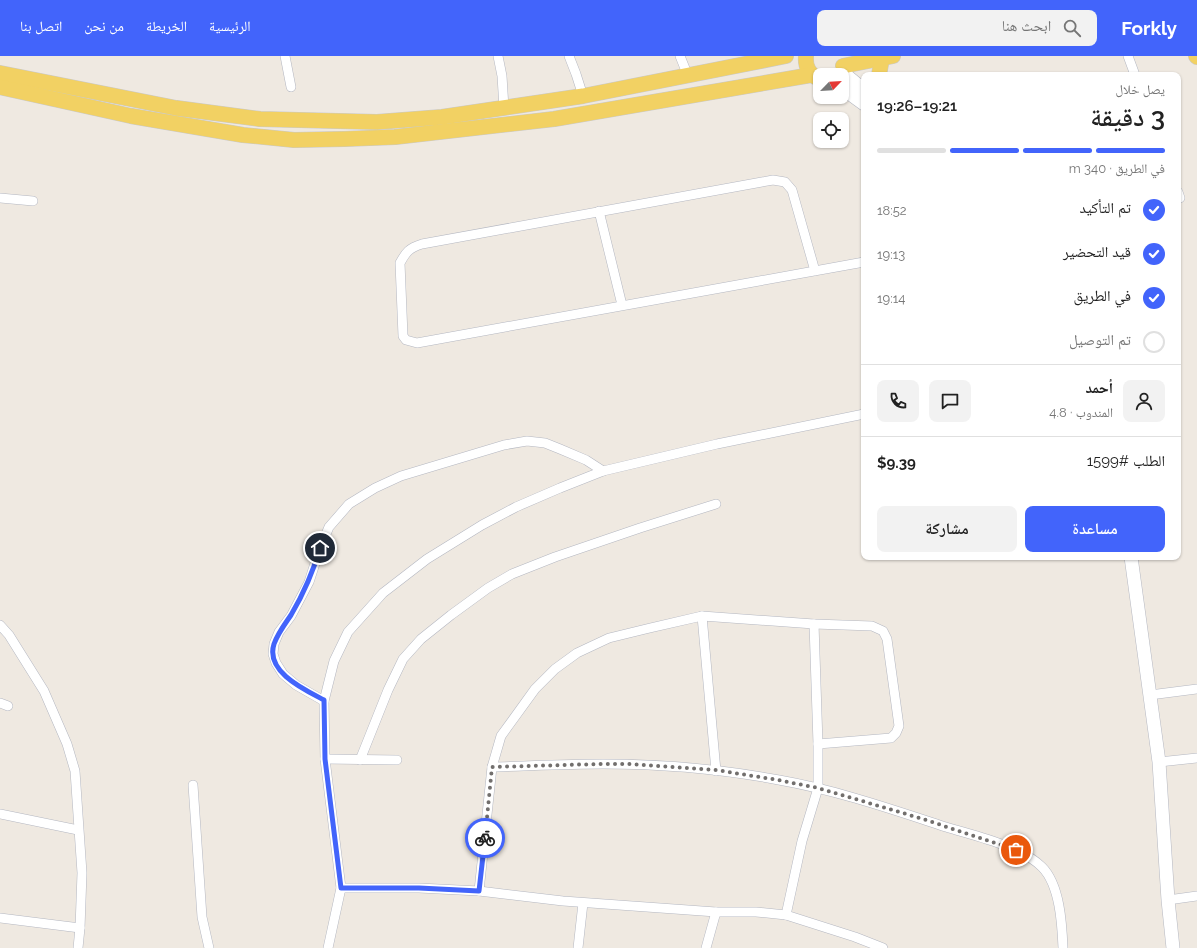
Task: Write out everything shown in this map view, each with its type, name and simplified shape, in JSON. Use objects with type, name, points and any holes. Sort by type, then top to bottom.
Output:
[{"type":"main road","points":[[0,73],[176,108],[260,119],[377,122],[442,117],[583,96],[786,56]]},
{"type":"main road","points":[[806,56],[805,64],[813,73]]},
{"type":"main road","points":[[841,67],[888,57]]},
{"type":"main road","points":[[880,72],[888,57]]},
{"type":"main road","points":[[0,87],[131,116],[243,135],[294,140],[395,137],[554,119],[787,78],[813,77]]},
{"type":"street","points":[[285,56],[291,87]]},
{"type":"street","points":[[498,56],[502,76],[504,108]]},
{"type":"street","points":[[569,56],[583,96]]},
{"type":"street","points":[[680,56],[688,76]]},
{"type":"street","points":[[1128,56],[1134,72]]},
{"type":"street","points":[[841,67],[861,87]]},
{"type":"street","points":[[849,93],[861,102]]},
{"type":"street","points":[[815,271],[792,190],[785,182],[773,180],[422,244],[412,248],[406,253],[400,264],[403,336],[406,340],[416,342],[517,325],[622,305],[815,271],[861,263]]},
{"type":"street","points":[[0,198],[33,201]]},
{"type":"street","points":[[599,211],[622,305]]},
{"type":"street","points":[[328,948],[341,888],[325,759],[324,700],[334,662],[348,632],[383,593],[427,559],[482,525],[516,507],[604,471],[725,443],[861,415]]},
{"type":"street","points":[[324,700],[296,685],[283,674],[276,663],[273,654],[274,644],[279,632],[291,616],[309,582],[320,548],[329,528],[349,504],[375,488],[400,476],[504,445],[527,441],[545,443],[586,460],[604,471]]},
{"type":"street","points":[[360,760],[388,690],[403,659],[421,639],[488,588],[512,574],[555,557],[716,504]]},
{"type":"street","points":[[1131,560],[1159,762],[1168,900],[1173,948]]},
{"type":"street","points":[[702,616],[716,770]]},
{"type":"street","points":[[479,891],[492,767],[500,736],[535,689],[555,668],[577,653],[609,638],[702,616],[814,624],[872,626],[882,631],[887,639],[899,726],[896,733],[892,738],[818,744]]},
{"type":"street","points":[[786,915],[802,841],[818,788],[814,624]]},
{"type":"street","points":[[0,625],[9,635],[44,691],[67,744],[75,771],[82,873],[78,948]]},
{"type":"street","points":[[1150,695],[1197,689]]},
{"type":"street","points":[[1159,762],[1197,758]]},
{"type":"street","points":[[325,759],[397,760]]},
{"type":"street","points":[[492,767],[608,764],[716,770],[818,788],[923,819],[1009,847],[1032,858],[1043,868],[1055,888],[1061,916],[1063,948]]},
{"type":"street","points":[[193,785],[202,917],[209,948]]},
{"type":"street","points":[[0,814],[78,830]]},
{"type":"street","points":[[341,888],[419,888],[479,891],[583,903],[716,912],[756,912],[786,915],[855,937],[882,948]]},
{"type":"street","points":[[1168,900],[1197,896]]},
{"type":"street","points":[[578,948],[583,903]]},
{"type":"street","points":[[706,948],[716,912]]},
{"type":"street","points":[[0,918],[80,928]]},
{"type":"way so far","points":[[485,838],[492,767],[630,764],[716,770],[818,788],[923,819],[1016,850]]},
{"type":"route","points":[[320,548],[309,582],[291,616],[279,632],[274,644],[273,654],[276,663],[283,674],[296,685],[324,700],[325,759],[341,888],[419,888],[479,891],[485,838]]}]
